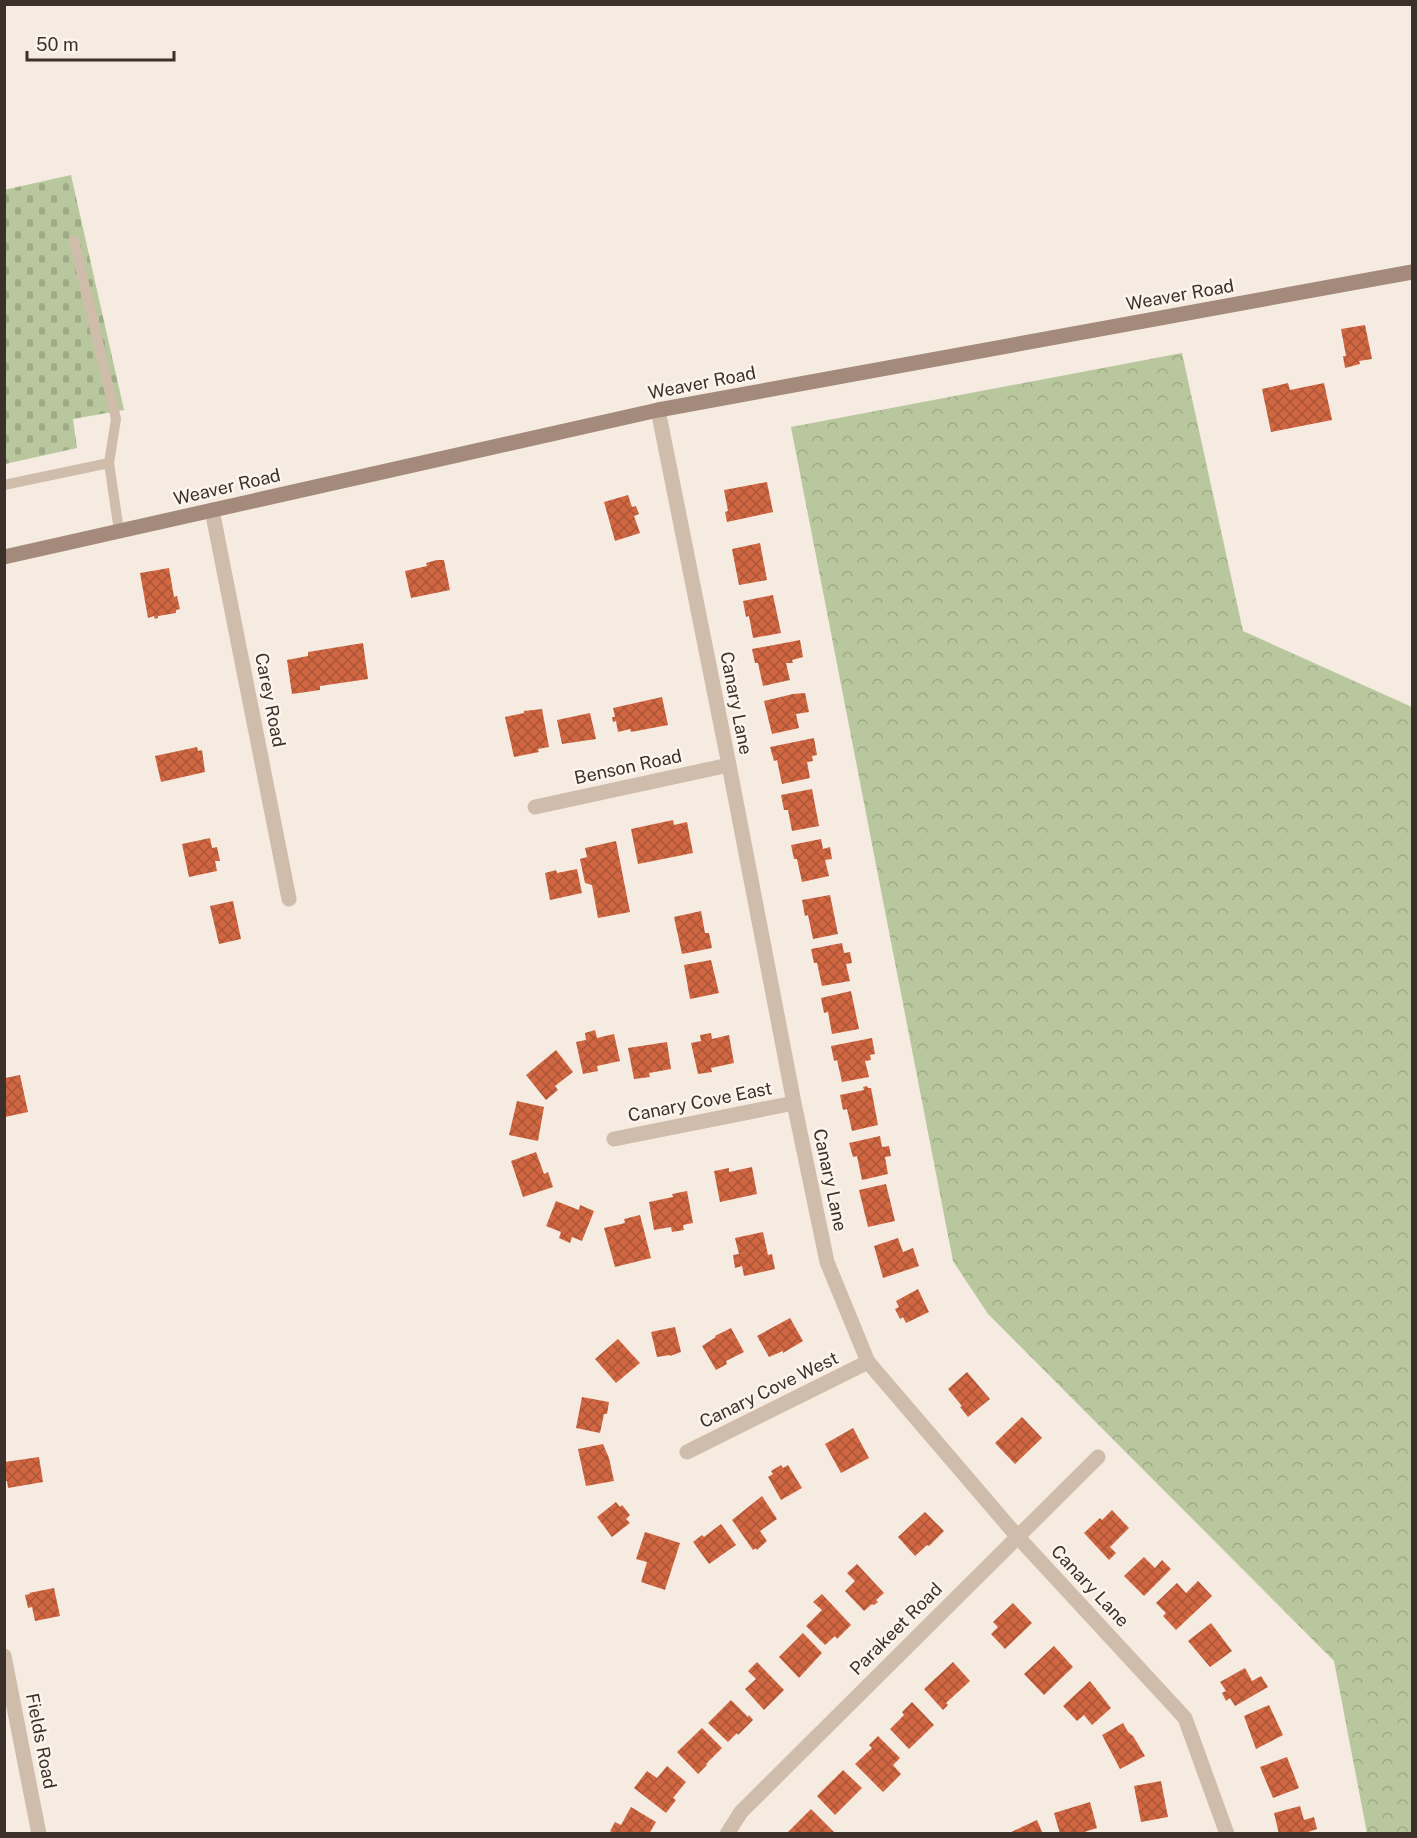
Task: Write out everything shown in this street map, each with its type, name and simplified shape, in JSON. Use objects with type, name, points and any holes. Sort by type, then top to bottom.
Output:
[{"type":"main road","name":"Weaver Road","points":[[4,557],[658,410],[1413,272]]},
{"type":"street","name":"Canary Lane","points":[[658,410],[827,1262],[868,1362],[1017,1536],[1185,1718],[1227,1833]]},
{"type":"street","name":"Carey Road","points":[[212,510],[289,898]]},
{"type":"street","name":"Benson Road","points":[[535,807],[729,765]]},
{"type":"street","name":"Canary Cove East","points":[[614,1139],[794,1103]]},
{"type":"street","name":"Canary Cove West","points":[[687,1452],[868,1362]]},
{"type":"street","name":"Parakeet Road","points":[[727,1833],[741,1812],[1098,1457]]},
{"type":"street","name":"Fields Road","points":[[4,1656],[39,1833]]},
{"type":"lane","points":[[74,241],[116,419],[109,463],[119,531]]},
{"type":"lane","points":[[4,485],[109,463]]},
{"type":"green space","points":[[71,175],[124,410],[73,419],[77,448],[5,464],[4,190]]},
{"type":"green space","points":[[1182,353],[1243,631],[1412,707],[1412,1833],[1367,1833],[1334,1661],[988,1314],[953,1261],[791,427]]},
{"type":"building","points":[[1365,325],[1372,359],[1359,361],[1360,364],[1345,368],[1343,356],[1346,356],[1341,329]]},
{"type":"building","points":[[1288,383],[1290,390],[1324,383],[1332,420],[1271,432],[1262,389]]},
{"type":"building","points":[[767,482],[773,512],[727,522],[725,512],[728,511],[724,490]]},
{"type":"building","points":[[628,495],[632,507],[636,506],[639,514],[634,516],[640,533],[615,541],[604,502]]},
{"type":"building","points":[[760,543],[767,580],[739,585],[732,549]]},
{"type":"building","points":[[444,560],[450,590],[411,598],[405,571],[427,566],[426,563]]},
{"type":"building","points":[[169,568],[174,597],[177,596],[180,609],[176,610],[176,613],[158,616],[155,619],[154,616],[148,618],[140,573]]},
{"type":"building","points":[[773,595],[781,633],[753,638],[749,616],[746,617],[743,601]]},
{"type":"building","points":[[800,640],[803,657],[792,660],[793,663],[786,663],[790,680],[763,686],[752,649]]},
{"type":"building","points":[[363,643],[368,679],[320,686],[320,690],[292,694],[287,660],[308,656],[308,652]]},
{"type":"building","points":[[805,693],[809,712],[796,714],[799,728],[772,734],[764,701]]},
{"type":"building","points":[[662,697],[668,725],[631,732],[630,729],[618,732],[616,721],[613,722],[612,717],[615,717],[613,708]]},
{"type":"building","points":[[542,709],[549,747],[538,749],[539,752],[514,757],[505,717],[524,713],[524,711]]},
{"type":"building","points":[[590,713],[596,739],[562,744],[557,720]]},
{"type":"building","points":[[814,738],[817,755],[812,756],[813,761],[807,762],[810,778],[782,784],[777,760],[774,761],[770,747]]},
{"type":"building","points":[[197,747],[198,751],[202,750],[205,772],[161,782],[155,756]]},
{"type":"building","points":[[812,789],[819,826],[792,831],[788,810],[784,810],[781,795]]},
{"type":"building","points":[[673,820],[674,825],[687,822],[693,853],[638,864],[631,829]]},
{"type":"building","points":[[210,838],[212,848],[217,847],[220,861],[215,861],[217,871],[189,877],[182,844]]},
{"type":"building","points":[[821,839],[823,849],[830,847],[832,859],[825,860],[829,876],[802,882],[791,845]]},
{"type":"building","points":[[616,841],[630,912],[598,918],[592,885],[585,883],[580,859],[587,857],[585,848]]},
{"type":"building","points":[[577,869],[582,893],[550,900],[545,873]]},
{"type":"building","points":[[830,895],[838,934],[813,939],[802,900]]},
{"type":"building","points":[[233,901],[241,939],[219,944],[210,906]]},
{"type":"building","points":[[701,911],[705,933],[709,933],[712,948],[682,954],[674,917]]},
{"type":"building","points":[[842,943],[844,953],[850,952],[852,963],[846,964],[850,981],[822,986],[811,949]]},
{"type":"building","points":[[711,960],[719,993],[690,999],[684,965]]},
{"type":"building","points":[[851,991],[859,1029],[832,1034],[828,1012],[824,1013],[821,998]]},
{"type":"building","points":[[595,1030],[597,1038],[614,1034],[620,1061],[597,1066],[598,1071],[583,1074],[576,1042],[586,1040],[585,1033]]},
{"type":"building","points":[[711,1033],[712,1039],[729,1035],[734,1063],[711,1068],[712,1072],[698,1074],[691,1043],[701,1041],[700,1035]]},
{"type":"building","points":[[872,1038],[875,1054],[870,1055],[871,1060],[865,1061],[869,1077],[842,1082],[831,1046]]},
{"type":"building","points":[[667,1042],[671,1069],[649,1073],[650,1077],[634,1079],[628,1048]]},
{"type":"building","points":[[556,1050],[573,1072],[555,1086],[558,1090],[546,1100],[526,1075]]},
{"type":"building","points":[[20,1075],[28,1112],[5,1117],[5,1078]]},
{"type":"building","points":[[863,1087],[871,1088],[878,1125],[852,1131],[847,1109],[843,1110],[840,1095],[864,1090]]},
{"type":"building","points":[[517,1101],[544,1107],[538,1141],[509,1135]]},
{"type":"building","points":[[880,1136],[882,1147],[889,1146],[891,1156],[885,1157],[888,1174],[862,1180],[857,1156],[853,1157],[849,1143]]},
{"type":"building","points":[[536,1152],[544,1174],[548,1172],[553,1187],[523,1197],[511,1161]]},
{"type":"building","points":[[752,1167],[757,1194],[720,1202],[714,1171],[729,1168],[729,1172]]},
{"type":"building","points":[[886,1184],[895,1221],[868,1227],[859,1190]]},
{"type":"building","points":[[687,1191],[693,1223],[683,1225],[684,1230],[672,1232],[671,1227],[654,1230],[649,1202],[673,1197],[672,1194]]},
{"type":"building","points":[[556,1201],[579,1210],[580,1205],[594,1211],[582,1241],[572,1237],[570,1243],[559,1238],[561,1232],[546,1226]]},
{"type":"building","points":[[640,1215],[651,1258],[615,1267],[604,1228],[625,1223],[624,1219]]},
{"type":"building","points":[[763,1232],[768,1255],[772,1254],[775,1269],[744,1276],[742,1266],[735,1268],[733,1255],[739,1254],[735,1238]]},
{"type":"building","points":[[898,1238],[903,1252],[913,1248],[919,1266],[883,1278],[874,1246]]},
{"type":"building","points":[[918,1289],[929,1312],[906,1323],[903,1317],[900,1319],[895,1309],[899,1307],[896,1301]]},
{"type":"building","points":[[790,1318],[803,1341],[783,1353],[783,1351],[769,1357],[757,1336]]},
{"type":"building","points":[[675,1327],[681,1352],[657,1357],[651,1332]]},
{"type":"building","points":[[731,1328],[744,1352],[726,1361],[727,1364],[716,1370],[702,1346]]},
{"type":"building","points":[[618,1339],[640,1363],[616,1383],[595,1359]]},
{"type":"building","points":[[967,1372],[990,1399],[968,1417],[948,1389]]},
{"type":"building","points":[[582,1397],[609,1402],[600,1433],[576,1428]]},
{"type":"building","points":[[1022,1417],[1042,1438],[1015,1464],[995,1443]]},
{"type":"building","points":[[853,1428],[869,1458],[841,1473],[825,1444]]},
{"type":"building","points":[[603,1444],[614,1481],[586,1486],[578,1449]]},
{"type":"building","points":[[39,1457],[43,1482],[8,1488],[7,1481],[4,1481],[5,1462]]},
{"type":"building","points":[[781,1465],[783,1468],[788,1465],[802,1488],[781,1500],[768,1477],[773,1474],[771,1471]]},
{"type":"building","points":[[762,1496],[777,1519],[760,1531],[767,1541],[757,1550],[756,1548],[753,1550],[732,1520]]},
{"type":"building","points":[[616,1502],[620,1507],[622,1505],[630,1515],[626,1519],[630,1523],[612,1537],[597,1517]]},
{"type":"building","points":[[1112,1510],[1129,1528],[1110,1547],[1116,1553],[1109,1560],[1084,1533]]},
{"type":"building","points":[[925,1512],[944,1531],[915,1556],[898,1537]]},
{"type":"building","points":[[721,1524],[736,1545],[709,1564],[693,1542]]},
{"type":"building","points":[[645,1532],[680,1543],[665,1590],[641,1582],[647,1562],[636,1559]]},
{"type":"building","points":[[1144,1557],[1155,1568],[1162,1560],[1171,1569],[1144,1596],[1124,1576]]},
{"type":"building","points":[[857,1564],[884,1593],[876,1600],[878,1602],[864,1611],[845,1591],[855,1581],[847,1573]]},
{"type":"building","points":[[1198,1581],[1212,1596],[1176,1630],[1163,1616],[1166,1613],[1156,1603],[1177,1583],[1186,1593]]},
{"type":"building","points":[[54,1588],[60,1616],[35,1621],[32,1607],[28,1608],[25,1595]]},
{"type":"building","points":[[822,1594],[851,1625],[837,1639],[835,1636],[825,1645],[806,1626],[822,1610],[813,1602]]},
{"type":"building","points":[[1013,1603],[1032,1623],[1005,1649],[991,1634],[998,1627],[993,1622]]},
{"type":"building","points":[[1211,1623],[1232,1651],[1210,1667],[1188,1641]]},
{"type":"building","points":[[803,1633],[822,1653],[799,1678],[779,1657]]},
{"type":"building","points":[[1054,1646],[1073,1667],[1044,1695],[1024,1674]]},
{"type":"building","points":[[757,1662],[784,1690],[764,1710],[745,1689],[756,1679],[748,1671]]},
{"type":"building","points":[[953,1662],[970,1681],[946,1703],[948,1705],[943,1710],[924,1689]]},
{"type":"building","points":[[1245,1668],[1252,1681],[1261,1676],[1268,1687],[1235,1706],[1230,1698],[1226,1701],[1222,1693],[1226,1691],[1220,1682]]},
{"type":"building","points":[[1090,1681],[1111,1708],[1092,1725],[1084,1715],[1077,1721],[1063,1706]]},
{"type":"building","points":[[731,1700],[753,1720],[728,1742],[708,1723]]},
{"type":"building","points":[[912,1702],[934,1725],[909,1749],[890,1729],[904,1715],[902,1712]]},
{"type":"building","points":[[1269,1705],[1283,1735],[1256,1749],[1244,1716]]},
{"type":"building","points":[[1123,1723],[1145,1756],[1120,1769],[1102,1735]]},
{"type":"building","points":[[702,1728],[722,1748],[698,1774],[677,1752]]},
{"type":"building","points":[[878,1736],[900,1758],[893,1765],[901,1774],[883,1792],[855,1764],[872,1748],[869,1745]]},
{"type":"building","points":[[1287,1757],[1299,1788],[1273,1798],[1260,1767]]},
{"type":"building","points":[[667,1766],[686,1782],[673,1798],[676,1800],[666,1813],[634,1788],[647,1771],[657,1778]]},
{"type":"building","points":[[843,1770],[862,1788],[835,1815],[817,1796]]},
{"type":"building","points":[[1161,1781],[1168,1817],[1141,1822],[1134,1786]]},
{"type":"building","points":[[1090,1802],[1097,1828],[1078,1834],[1060,1834],[1054,1813]]},
{"type":"building","points":[[1300,1806],[1304,1820],[1314,1817],[1317,1829],[1302,1834],[1279,1834],[1274,1813]]},
{"type":"building","points":[[631,1807],[656,1822],[649,1834],[615,1834],[610,1831],[615,1822],[621,1825]]},
{"type":"building","points":[[811,1809],[836,1834],[786,1834]]},
{"type":"building","points":[[1037,1820],[1043,1834],[1007,1834]]}]
